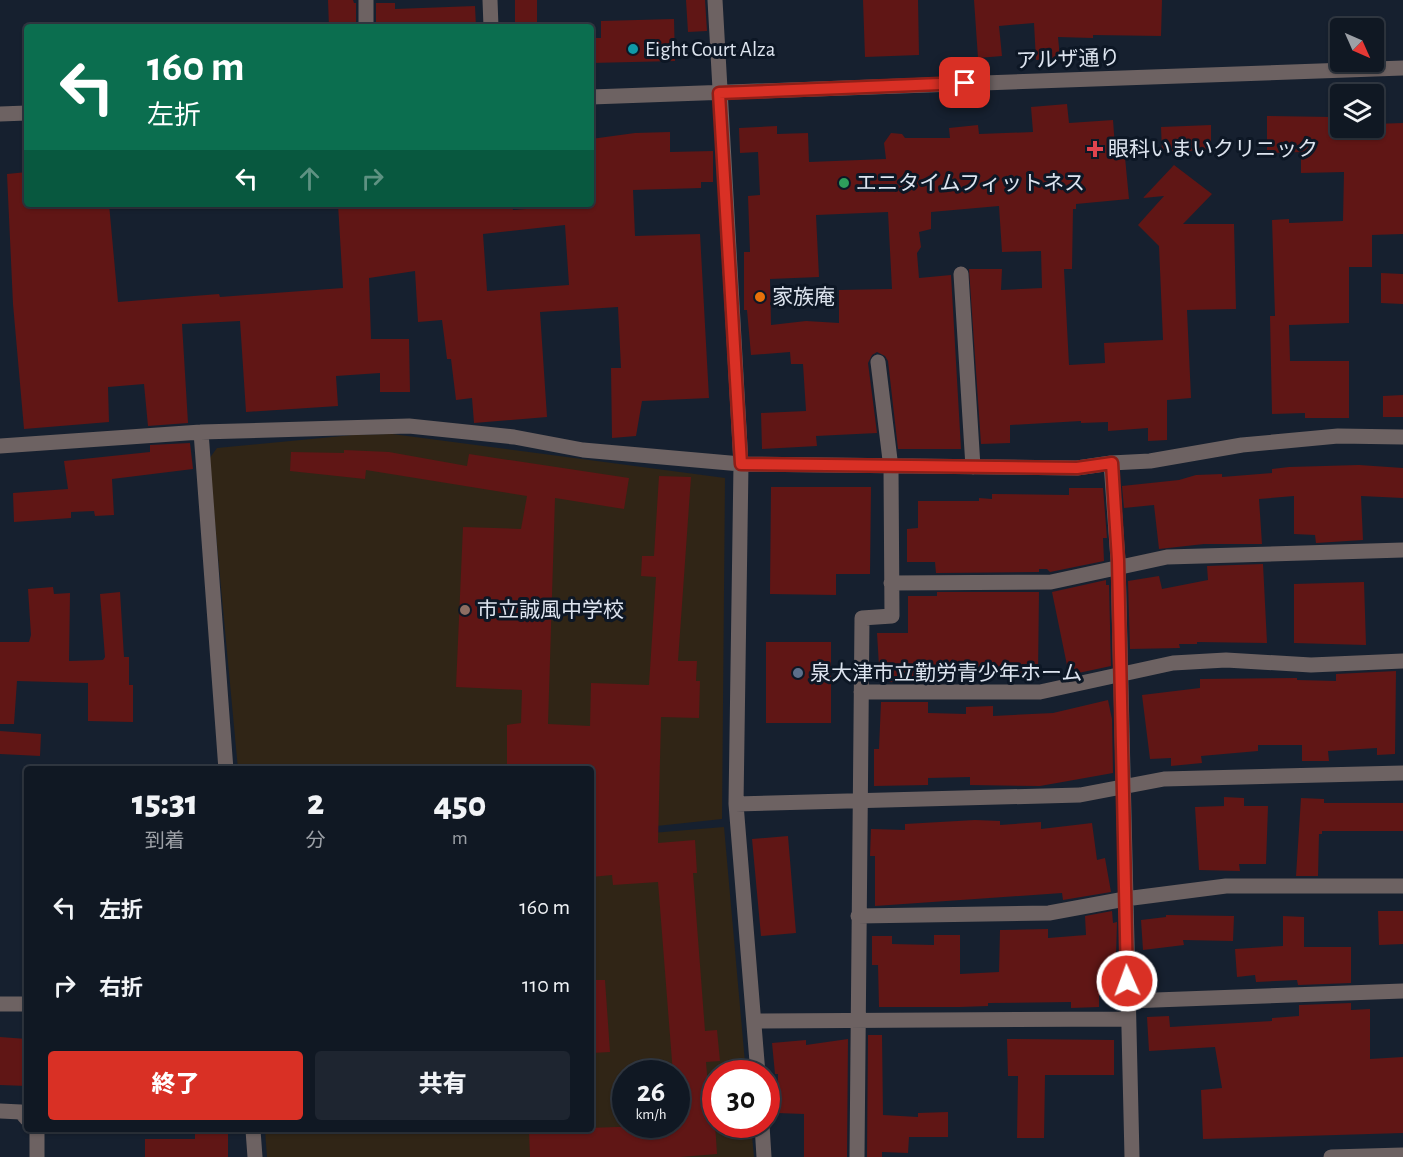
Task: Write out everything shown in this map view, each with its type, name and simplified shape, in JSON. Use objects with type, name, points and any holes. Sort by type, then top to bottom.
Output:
[{"type":"street","points":[[366,0],[366,24]]},
{"type":"street","points":[[490,0],[491,24]]},
{"type":"street","points":[[715,0],[741,464],[736,804],[757,1060]]},
{"type":"street","name":"アルザ通り","points":[[594,97],[1403,68]]},
{"type":"street","points":[[0,114],[24,113]]},
{"type":"street","points":[[961,274],[973,467]]},
{"type":"street","points":[[857,1157],[862,618],[892,616],[891,468],[878,362]]},
{"type":"street","points":[[0,446],[201,432],[409,426],[514,437],[583,450],[741,464],[891,468],[1077,468],[1150,461],[1242,445],[1338,436],[1403,437]]},
{"type":"street","points":[[201,432],[226,766]]},
{"type":"street","points":[[1112,463],[1118,570],[1132,1157]]},
{"type":"street","points":[[891,583],[1051,582],[1118,570],[1167,557],[1403,550]]},
{"type":"street","points":[[861,692],[1040,692],[1173,663],[1226,660],[1311,666],[1403,661]]},
{"type":"street","points":[[736,804],[1080,795],[1122,789],[1164,779],[1403,773]]},
{"type":"street","points":[[858,916],[1049,913],[1125,899],[1226,886],[1403,886]]},
{"type":"street","points":[[1128,1001],[1403,992]]},
{"type":"street","points":[[0,1004],[24,1004]]},
{"type":"street","points":[[754,1022],[1128,1019]]},
{"type":"street","points":[[0,1111],[21,1112],[24,1116]]},
{"type":"street","points":[[37,1132],[37,1157]]},
{"type":"street","points":[[253,1132],[255,1157]]},
{"type":"street","points":[[763,1138],[764,1157]]},
{"type":"street","points":[[1330,1157],[1403,1155]]},
{"type":"shaded area","points":[[392,434],[725,478],[722,819],[594,833],[594,766],[238,766],[209,459],[217,448],[353,435]]},
{"type":"shaded area","points":[[724,827],[745,1060],[702,1060],[702,1138],[752,1138],[754,1157],[267,1157],[265,1132],[594,1132],[594,838]]},
{"type":"building","points":[[328,0],[353,0],[356,3],[356,24],[329,24]]},
{"type":"building","points":[[515,0],[537,0],[537,24],[515,24]]},
{"type":"building","points":[[686,0],[705,0],[707,31],[688,32]]},
{"type":"building","points":[[863,0],[918,0],[919,55],[865,57]]},
{"type":"building","points":[[974,0],[1162,0],[1161,36],[1058,37],[1060,58],[1036,60],[1034,23],[999,26],[1002,56],[978,58]]},
{"type":"building","points":[[376,3],[395,3],[395,9],[475,6],[476,24],[376,24]]},
{"type":"building","name":"Eight Court Alza","points":[[674,19],[675,61],[594,63],[594,38],[601,38],[601,21]]},
{"type":"building","points":[[1067,104],[1069,123],[1113,120],[1115,147],[1124,147],[1129,199],[1076,204],[1076,209],[1073,209],[1072,269],[1064,269],[1069,365],[1105,363],[1104,343],[1163,340],[1159,246],[1138,225],[1164,196],[1143,198],[1174,165],[1212,194],[1183,224],[1234,224],[1236,309],[1187,310],[1191,398],[1167,400],[1167,440],[1148,441],[1148,428],[1108,431],[1108,422],[1081,423],[1081,421],[1010,425],[1010,443],[981,444],[969,269],[1002,269],[1001,290],[1042,288],[1041,251],[1002,252],[999,206],[931,212],[931,229],[919,232],[921,247],[917,253],[919,278],[951,275],[961,449],[898,449],[888,361],[885,356],[877,352],[872,355],[868,363],[877,433],[816,436],[817,446],[762,449],[761,413],[806,411],[803,364],[791,364],[790,352],[751,355],[747,310],[744,310],[744,252],[750,252],[748,196],[760,195],[758,152],[740,153],[739,128],[777,126],[777,134],[808,133],[809,162],[886,159],[884,143],[891,133],[902,134],[905,138],[950,138],[949,128],[978,125],[979,134],[1033,132],[1031,107]],"holes":[[[888,212],[892,289],[839,290],[839,323],[806,321],[771,325],[770,279],[819,277],[816,215]]]},
{"type":"building","points":[[1267,116],[1330,117],[1330,138],[1384,138],[1384,124],[1403,123],[1403,234],[1372,235],[1372,267],[1349,267],[1349,323],[1289,325],[1290,361],[1349,361],[1349,418],[1305,418],[1305,413],[1272,414],[1270,316],[1275,316],[1272,220],[1289,219],[1289,223],[1343,221],[1344,172],[1301,173],[1301,152],[1267,153]]},
{"type":"building","points":[[1211,125],[1211,150],[1162,152],[1161,127]]},
{"type":"building","points":[[670,132],[670,152],[713,151],[713,182],[701,182],[701,188],[633,190],[635,236],[700,234],[709,398],[642,401],[636,436],[612,438],[611,368],[621,368],[618,307],[540,312],[547,417],[474,423],[472,398],[456,400],[451,359],[447,359],[442,320],[418,322],[415,271],[369,278],[371,339],[409,339],[410,392],[380,392],[380,373],[336,376],[338,406],[246,412],[240,321],[182,324],[188,423],[148,426],[144,384],[108,387],[109,422],[24,429],[13,304],[7,174],[24,172],[24,207],[109,207],[118,302],[219,294],[220,297],[343,288],[338,207],[512,207],[513,210],[594,207],[594,139],[635,133]],"holes":[[[565,225],[569,285],[487,291],[483,234]]]},
{"type":"building","points":[[1381,273],[1403,274],[1403,304],[1381,303]]},
{"type":"building","points":[[1403,395],[1403,417],[1383,417],[1383,396]]},
{"type":"building","points":[[190,443],[193,469],[112,479],[114,515],[95,516],[94,511],[71,512],[71,518],[14,522],[13,493],[68,489],[64,461],[150,452],[150,445]]},
{"type":"building","points":[[344,450],[389,452],[467,466],[469,454],[629,478],[624,509],[555,498],[548,724],[590,726],[591,683],[649,685],[656,577],[641,576],[642,556],[654,556],[659,476],[691,477],[678,661],[697,661],[696,681],[700,681],[699,718],[661,717],[658,843],[695,840],[697,873],[693,873],[705,1031],[717,1030],[720,1060],[702,1060],[702,1138],[716,1138],[717,1154],[680,1157],[530,1157],[529,1132],[594,1132],[594,1128],[612,1127],[612,1138],[690,1138],[690,1060],[672,1060],[658,882],[613,885],[612,875],[594,877],[594,766],[507,766],[507,725],[521,723],[522,690],[456,687],[463,527],[521,529],[527,496],[366,470],[365,479],[290,471],[291,452],[344,453]]},
{"type":"building","points":[[1359,465],[1403,468],[1403,498],[1361,496],[1363,540],[1316,543],[1315,535],[1294,534],[1294,496],[1259,499],[1262,544],[1204,544],[1159,549],[1154,505],[1124,508],[1122,486],[1179,480],[1196,475],[1222,474],[1222,477],[1272,473],[1272,469],[1289,467]]},
{"type":"building","points":[[771,487],[871,487],[870,574],[836,574],[836,595],[770,594]]},
{"type":"building","points":[[1069,488],[1103,488],[1107,538],[1103,538],[1104,561],[1050,572],[1047,569],[1039,569],[1039,572],[936,573],[935,562],[907,562],[907,529],[918,528],[918,501],[979,501],[979,498],[992,499],[992,494],[1069,495]]},
{"type":"building","points":[[1263,564],[1267,643],[1197,642],[1197,644],[1179,644],[1180,648],[1130,649],[1128,581],[1159,576],[1162,589],[1208,580],[1207,566]]},
{"type":"building","points":[[1106,580],[1106,585],[1109,585],[1111,666],[1069,675],[1052,592]]},
{"type":"building","points":[[1364,582],[1366,645],[1294,643],[1294,584]]},
{"type":"building","points":[[53,587],[54,594],[70,593],[69,661],[103,660],[105,657],[100,594],[120,592],[124,657],[129,657],[129,685],[133,685],[133,722],[88,721],[88,683],[17,681],[14,724],[0,724],[0,642],[29,642],[31,635],[28,589]]},
{"type":"building","points":[[937,592],[1039,592],[1038,674],[938,673],[938,680],[927,680],[927,682],[880,682],[877,633],[908,633],[908,596],[937,596]]},
{"type":"building","points":[[766,642],[831,642],[831,723],[766,723]]},
{"type":"building","points":[[1396,671],[1395,754],[1377,755],[1377,748],[1328,751],[1329,761],[1302,761],[1302,745],[1258,745],[1258,751],[1201,756],[1202,763],[1171,766],[1171,758],[1150,759],[1142,695],[1200,688],[1200,679],[1297,678],[1297,680],[1336,681],[1336,674]]},
{"type":"building","points":[[1108,700],[1112,719],[1113,773],[1040,786],[970,785],[970,777],[928,778],[928,785],[874,786],[874,749],[879,749],[881,702],[928,702],[928,713],[966,714],[966,707],[993,706],[993,716],[1053,713]]},
{"type":"building","points":[[0,731],[41,734],[40,756],[0,754]]},
{"type":"building","points":[[1224,797],[1244,798],[1244,806],[1268,806],[1266,864],[1239,864],[1240,871],[1199,870],[1195,807],[1224,806]]},
{"type":"building","points":[[1301,798],[1324,799],[1324,803],[1403,803],[1403,831],[1322,831],[1322,834],[1319,834],[1318,876],[1296,876]]},
{"type":"building","points":[[1000,821],[1000,825],[1041,822],[1041,829],[1092,823],[1097,860],[1105,858],[1111,892],[1063,900],[1062,893],[875,906],[875,856],[870,856],[871,829],[905,830],[905,824]]},
{"type":"building","points":[[788,836],[796,933],[761,936],[752,839]]},
{"type":"building","points":[[1112,911],[1113,923],[1117,922],[1115,994],[1099,995],[1099,1007],[1071,1008],[1071,1002],[988,1003],[988,1006],[960,1007],[879,1007],[878,965],[872,965],[872,936],[892,936],[892,944],[934,945],[934,935],[960,935],[960,974],[999,972],[1000,930],[1048,929],[1048,938],[1086,935],[1085,916]]},
{"type":"building","points":[[1378,911],[1403,911],[1403,944],[1379,945]]},
{"type":"building","points":[[1166,915],[1234,916],[1233,941],[1183,940],[1184,945],[1143,950],[1141,920],[1166,917]]},
{"type":"building","points":[[1283,916],[1304,917],[1304,947],[1351,947],[1351,983],[1298,985],[1297,980],[1256,982],[1255,975],[1237,977],[1235,949],[1283,946]]},
{"type":"building","points":[[594,980],[605,980],[610,1052],[594,1053]]},
{"type":"building","points":[[1351,1003],[1351,1010],[1370,1009],[1370,1059],[1403,1057],[1403,1133],[1203,1139],[1201,1090],[1222,1088],[1215,1047],[1149,1051],[1147,1017],[1169,1016],[1170,1027],[1272,1021],[1272,1018],[1299,1016],[1299,1005]]},
{"type":"building","points":[[868,1035],[882,1035],[883,1115],[918,1117],[918,1113],[948,1112],[948,1137],[909,1137],[908,1153],[882,1152],[882,1157],[867,1157]]},
{"type":"building","points":[[0,1037],[24,1039],[24,1086],[0,1085]]},
{"type":"building","points":[[848,1039],[847,1157],[804,1157],[804,1114],[780,1113],[780,1060],[774,1060],[772,1043],[806,1040],[806,1045]]},
{"type":"building","points":[[1007,1039],[1114,1040],[1114,1075],[1045,1075],[1044,1138],[1017,1138],[1018,1076],[1008,1076]]},
{"type":"building","points":[[195,1132],[228,1132],[228,1157],[145,1157],[145,1139],[195,1139]]},
{"type":"place","name":"Eight Court Alza","points":[[633,49]]},
{"type":"place","name":"眼科いまいクリニック","points":[[1095,149]]},
{"type":"place","name":"エニタイムフィットネス","points":[[844,183]]},
{"type":"place","name":"家族庵","points":[[760,297]]},
{"type":"place","name":"市立誠風中学校","points":[[465,610]]},
{"type":"place","name":"泉大津市立勤労青少年ホーム","points":[[798,673]]},
{"type":"route","points":[[965,83],[719,93],[741,464],[891,468],[1077,468],[1112,463],[1118,560],[1127,981]]}]
